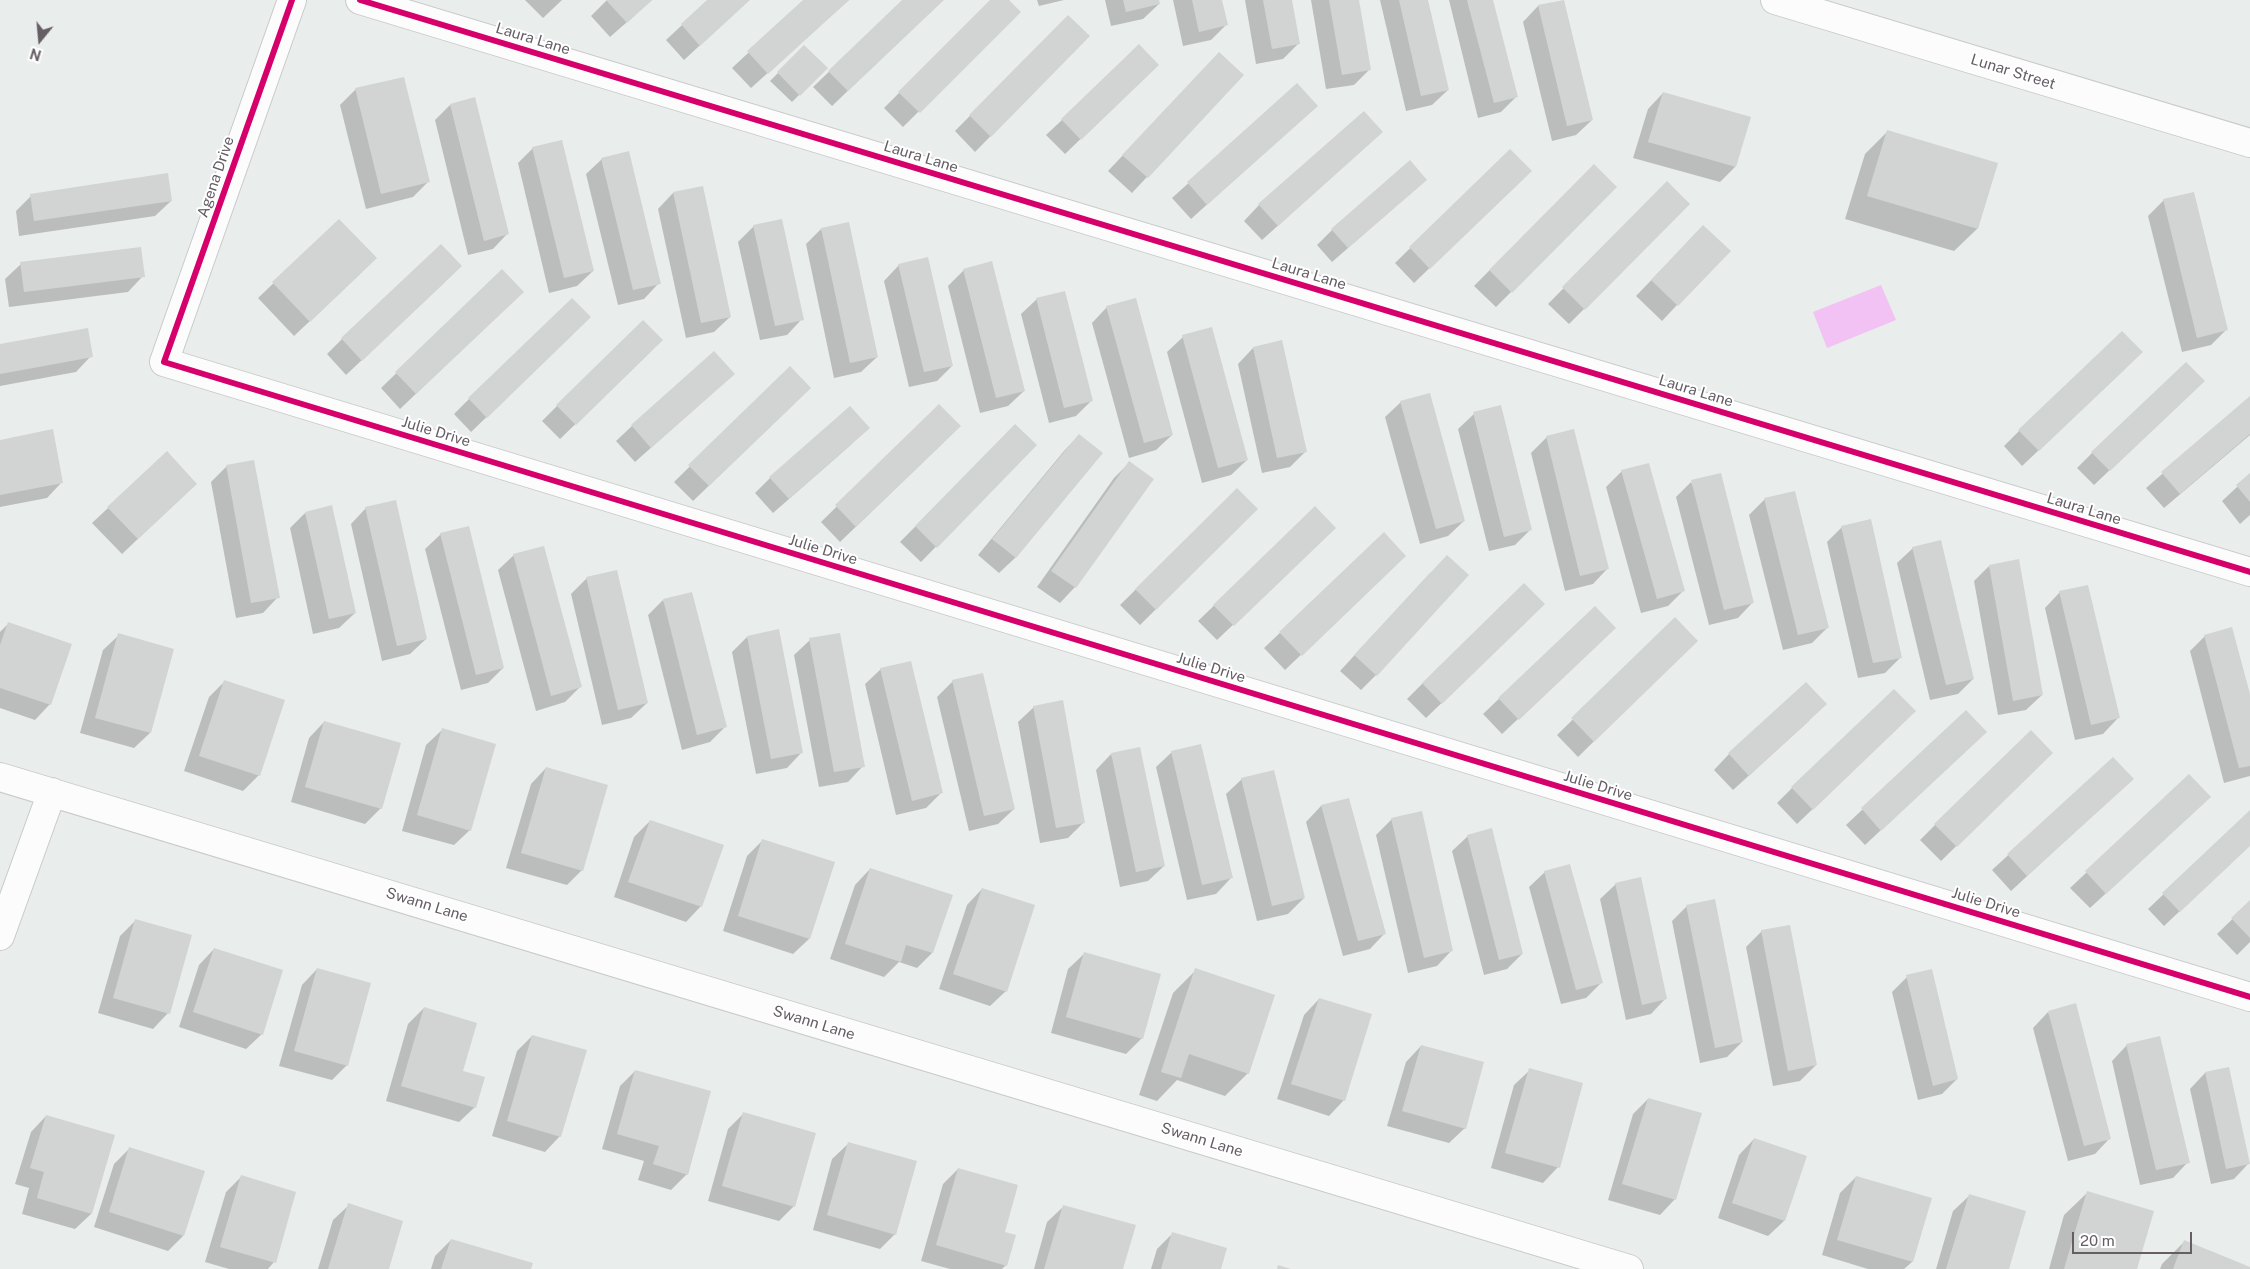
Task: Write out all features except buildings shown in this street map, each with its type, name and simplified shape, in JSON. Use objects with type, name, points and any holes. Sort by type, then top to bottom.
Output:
[{"type":"street","name":"Agena Drive","points":[[164,362],[292,0]]},
{"type":"street","name":"Laura Lane","points":[[360,0],[2250,572]]},
{"type":"street","name":"Lunar Street","points":[[1775,0],[2250,143]]},
{"type":"street","name":"Julie Drive","points":[[164,362],[2250,997]]},
{"type":"street","name":"Swann Lane","points":[[0,777],[1629,1269]]},
{"type":"street","points":[[0,936],[52,792]]},
{"type":"shaded area","points":[[1881,285],[1896,320],[1827,348],[1813,312]]},
{"type":"cycle path","points":[[292,0],[164,362],[2250,997]]},
{"type":"cycle path","points":[[360,0],[2250,572]]}]
